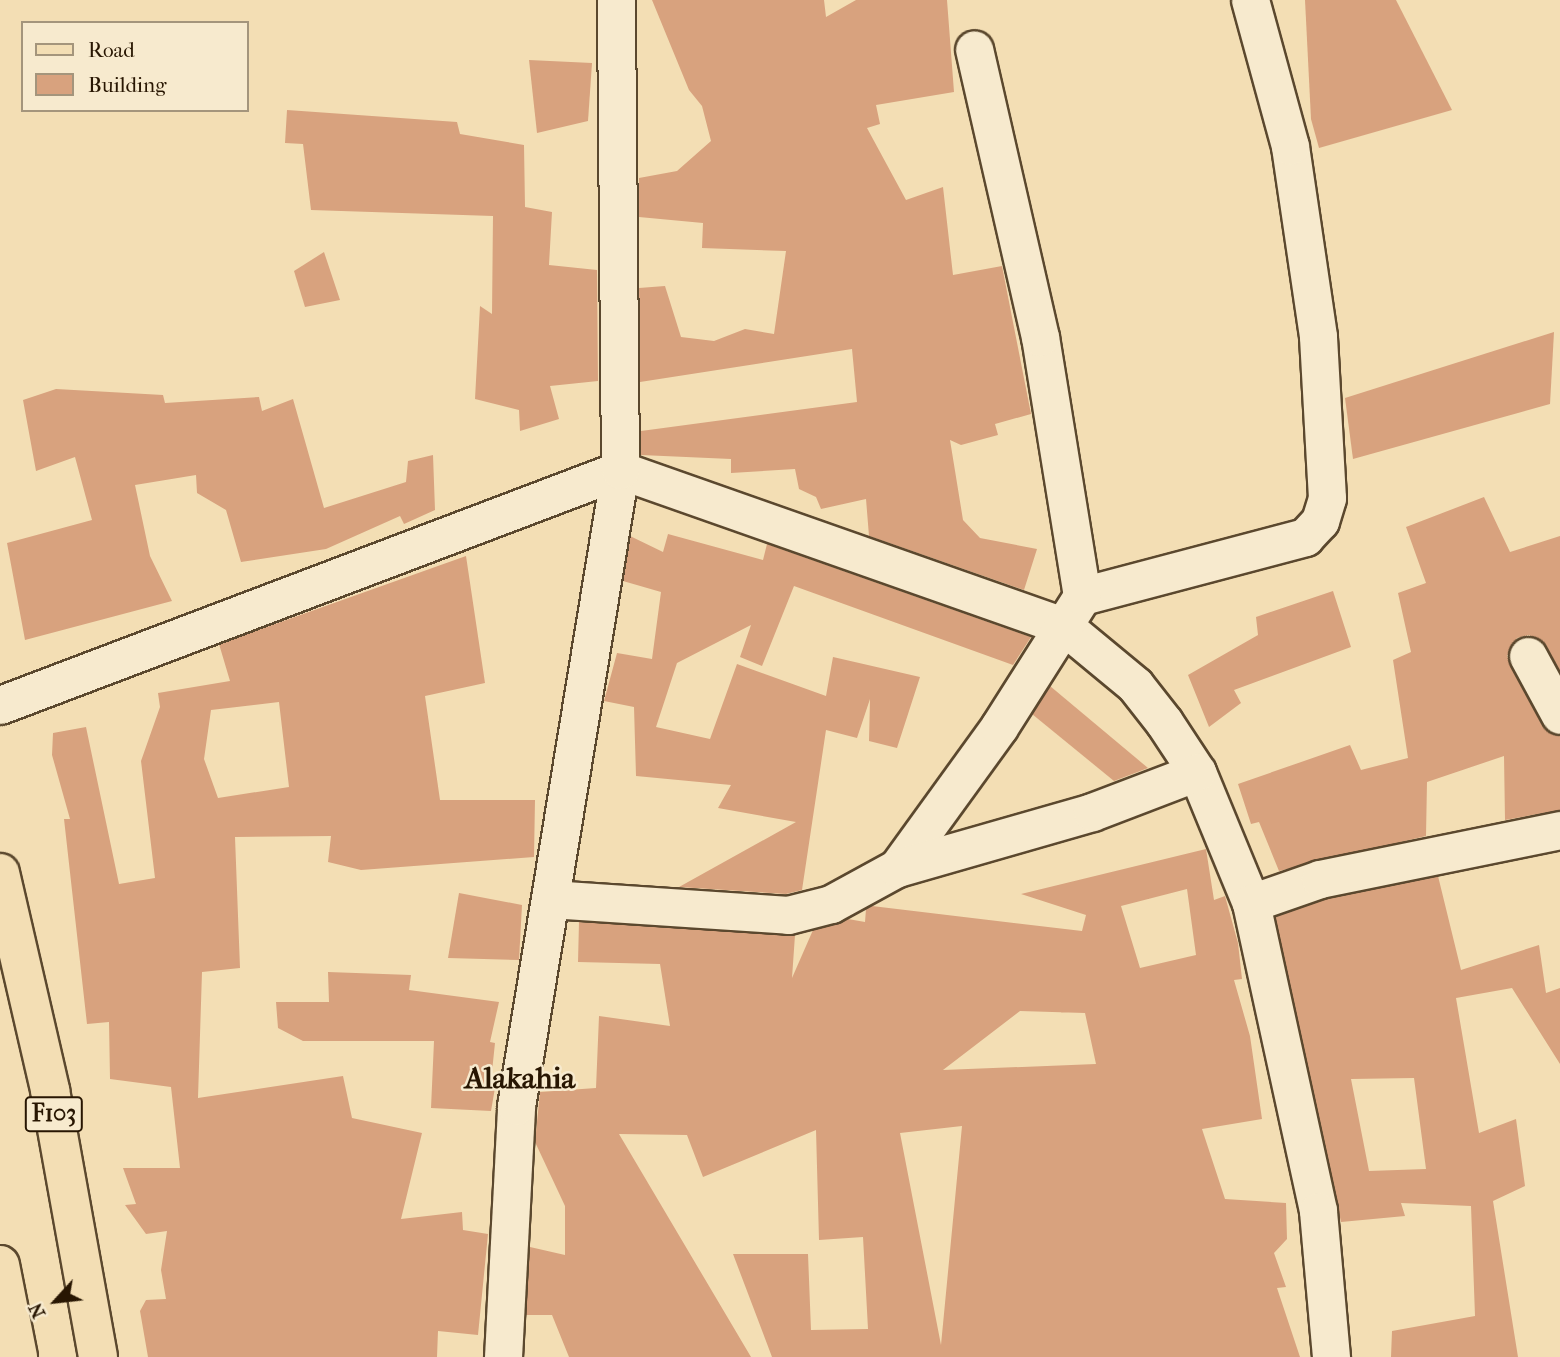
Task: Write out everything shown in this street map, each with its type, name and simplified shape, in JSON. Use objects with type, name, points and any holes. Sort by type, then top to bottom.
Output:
[{"type":"main road","name":"F103","points":[[0,873],[50,1090],[98,1357]]},
{"type":"main road","points":[[0,1265],[18,1357]]},
{"type":"street","points":[[503,1357],[516,1107],[620,470],[615,0]]},
{"type":"street","points":[[897,868],[1074,612],[1305,537],[1320,521],[1327,498],[1318,336],[1292,159],[1250,0]]},
{"type":"street","points":[[974,49],[1040,337],[1074,612]]},
{"type":"street","points":[[0,705],[620,470],[1074,612],[1135,685],[1197,772],[1251,903],[1318,1211],[1331,1357]]},
{"type":"street","points":[[1528,656],[1560,715]]},
{"type":"street","points":[[550,899],[788,915],[831,904],[897,868],[1092,812],[1197,772]]},
{"type":"street","points":[[1251,903],[1320,879],[1560,830]]},
{"type":"building","points":[[652,0],[824,0],[826,17],[856,0],[947,0],[954,92],[876,105],[880,124],[867,128],[906,200],[943,187],[953,275],[1002,266],[1031,414],[995,424],[998,435],[961,445],[950,440],[963,520],[980,538],[1037,549],[1024,590],[869,536],[866,499],[821,509],[816,497],[799,489],[795,469],[731,473],[731,459],[641,455],[641,431],[857,402],[852,349],[640,382],[639,288],[665,286],[681,337],[714,341],[745,329],[774,334],[786,251],[702,248],[703,223],[639,217],[639,178],[677,171],[711,141],[702,106],[689,90]]},
{"type":"building","points":[[1305,0],[1396,0],[1452,110],[1319,148],[1311,119]]},
{"type":"building","points":[[529,60],[592,63],[588,121],[537,133]]},
{"type":"building","points":[[287,110],[457,122],[460,134],[524,145],[525,207],[552,212],[549,265],[597,270],[598,381],[550,386],[559,419],[520,431],[519,410],[475,399],[480,306],[492,314],[493,216],[311,210],[303,144],[285,143]]},
{"type":"building","points":[[324,252],[340,300],[305,307],[294,271]]},
{"type":"building","points":[[1554,332],[1550,404],[1353,459],[1345,398]]},
{"type":"building","points":[[56,389],[163,395],[165,403],[259,397],[262,411],[293,399],[324,508],[406,482],[408,461],[433,455],[435,510],[404,524],[400,516],[326,549],[241,562],[226,510],[197,493],[196,475],[135,485],[150,556],[172,601],[25,640],[7,543],[92,520],[75,457],[36,471],[23,400]]},
{"type":"building","points":[[1484,497],[1510,552],[1560,536],[1560,671],[1546,645],[1529,635],[1517,638],[1507,656],[1542,725],[1560,736],[1560,810],[1505,820],[1504,756],[1427,782],[1426,836],[1279,871],[1259,822],[1251,824],[1238,784],[1350,745],[1361,770],[1408,758],[1393,660],[1411,652],[1398,593],[1426,583],[1406,527]]},
{"type":"building","points":[[668,534],[763,560],[767,544],[1031,637],[1013,665],[794,586],[762,666],[740,657],[751,625],[677,663],[656,727],[710,739],[737,664],[826,696],[833,657],[920,677],[897,748],[869,741],[870,699],[857,738],[826,730],[802,890],[786,894],[679,887],[796,822],[718,808],[731,785],[636,776],[634,707],[604,701],[617,653],[652,659],[661,592],[623,581],[630,536],[663,552]]},
{"type":"building","points":[[466,556],[485,683],[425,696],[440,800],[535,800],[534,857],[361,870],[328,862],[331,836],[235,837],[240,968],[202,972],[198,1098],[343,1076],[352,1118],[422,1133],[401,1219],[462,1212],[463,1230],[488,1234],[478,1335],[438,1331],[437,1357],[148,1357],[140,1311],[146,1300],[166,1299],[161,1270],[167,1231],[146,1234],[125,1205],[136,1204],[123,1168],[180,1168],[171,1087],[110,1079],[109,1022],[87,1024],[64,819],[70,819],[52,755],[53,733],[86,727],[119,884],[155,878],[141,761],[160,707],[158,693],[230,681],[219,644]],"holes":[[[279,702],[289,787],[218,798],[204,759],[211,710]]]},
{"type":"building","points":[[1333,591],[1351,647],[1234,690],[1241,703],[1209,727],[1188,675],[1258,635],[1256,617]]},
{"type":"building","points":[[1050,686],[1148,768],[1114,781],[1032,714]]},
{"type":"building","points":[[1206,849],[1214,900],[1225,896],[1238,943],[1242,979],[1234,980],[1250,1036],[1262,1119],[1202,1129],[1225,1199],[1286,1203],[1287,1239],[1274,1253],[1286,1287],[1277,1288],[1300,1357],[772,1357],[733,1254],[808,1254],[811,1330],[868,1329],[863,1237],[819,1240],[816,1130],[703,1177],[687,1135],[619,1134],[751,1357],[569,1357],[552,1315],[526,1315],[530,1247],[565,1255],[565,1206],[535,1142],[540,1092],[596,1088],[599,1016],[670,1026],[660,964],[578,962],[579,922],[795,935],[792,978],[813,930],[848,919],[865,922],[866,909],[872,906],[1082,931],[1086,915],[1021,894]],"holes":[[[1187,889],[1196,955],[1140,968],[1121,906]],[[1020,1011],[1085,1013],[1096,1064],[943,1070]],[[962,1126],[941,1345],[900,1133]]]},
{"type":"building","points":[[1438,876],[1461,970],[1539,945],[1546,993],[1560,988],[1560,1064],[1512,988],[1456,998],[1479,1133],[1516,1119],[1525,1186],[1493,1201],[1518,1357],[1391,1357],[1392,1331],[1475,1316],[1471,1206],[1401,1203],[1405,1216],[1341,1222],[1275,917],[1326,899]],"holes":[[[1414,1078],[1426,1169],[1369,1171],[1351,1079]]]},
{"type":"building","points":[[459,893],[522,905],[519,960],[448,958]]},
{"type":"building","points":[[328,972],[411,975],[409,990],[499,1002],[490,1042],[495,1043],[491,1081],[496,1082],[491,1111],[431,1108],[434,1041],[303,1041],[278,1028],[276,1002],[329,1002]]},
{"type":"district","name":"Alakahia","points":[[520,1079]]}]
